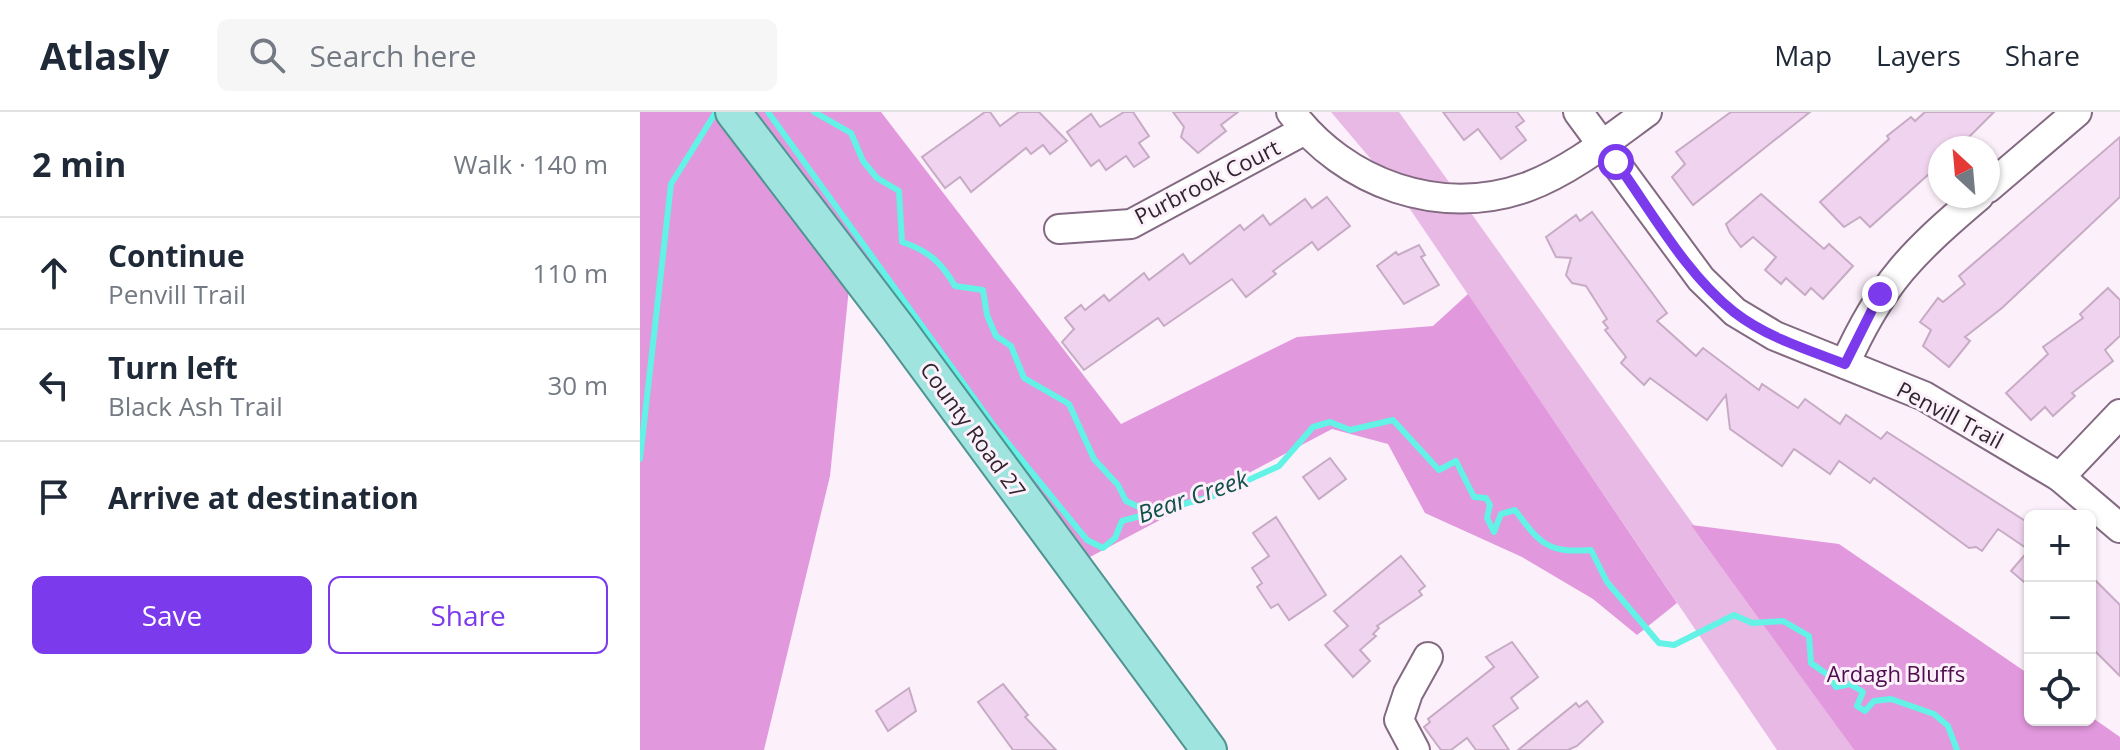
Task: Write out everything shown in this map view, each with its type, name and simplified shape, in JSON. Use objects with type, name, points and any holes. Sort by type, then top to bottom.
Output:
[{"type":"main road","name":"County Road 27","points":[[733,112],[898,328],[1209,750]]},
{"type":"street","name":"Penvill Trail","points":[[1578,112],[1701,279],[1735,312],[1775,336],[1924,396],[2060,477],[2120,528]]},
{"type":"street","points":[[1298,121],[1320,146],[1356,170],[1397,190],[1461,199],[1527,187],[1603,144],[1647,112]]},
{"type":"street","points":[[2000,178],[2077,112]]},
{"type":"street","name":"Purbrook Court","points":[[1059,229],[1131,224],[1298,121]]},
{"type":"street","points":[[1845,364],[1865,319],[1898,270],[1966,208]]},
{"type":"street","points":[[2060,477],[2120,414]]},
{"type":"street","points":[[1415,750],[1399,720],[1408,693],[1428,657]]},
{"type":"shaded area","points":[[1331,112],[1399,112],[1854,750],[1777,750],[1397,190]]},
{"type":"green space","points":[[640,112],[881,112],[1121,424],[1297,337],[1433,326],[1468,294],[1677,603],[1637,635],[1593,599],[1522,557],[1425,513],[1388,444],[1332,429],[1073,566],[851,268],[830,476],[764,750],[640,750]]},
{"type":"green space","name":"Ardagh Bluffs","points":[[1691,525],[1839,544],[2024,671],[2024,726],[2096,726],[2096,720],[2120,737],[2120,750],[1854,750]]},
{"type":"building","points":[[985,112],[990,112],[1000,126],[1019,112],[1039,112],[1067,141],[1050,154],[1043,145],[1031,154],[1026,148],[971,192],[960,177],[945,188],[922,157]]},
{"type":"building","points":[[1124,112],[1133,112],[1149,136],[1139,143],[1149,157],[1134,167],[1126,156],[1106,170],[1099,160],[1091,166],[1067,132],[1091,114],[1100,127]]},
{"type":"building","points":[[1173,112],[1238,112],[1221,125],[1226,131],[1198,153],[1181,137],[1184,127]]},
{"type":"building","points":[[1443,112],[1517,112],[1524,121],[1516,127],[1526,140],[1501,159],[1478,129],[1464,140]]},
{"type":"building","points":[[1731,112],[1810,112],[1693,205],[1672,177],[1685,164],[1676,152]]},
{"type":"building","points":[[1925,112],[1994,112],[1970,136],[1928,136],[1928,175],[1870,227],[1860,217],[1844,227],[1820,202],[1889,139],[1887,136],[1911,117],[1915,121]]},
{"type":"building","points":[[2120,137],[2120,197],[2002,308],[1965,337],[1970,341],[1949,367],[1923,346],[1931,330],[1920,322],[1938,298],[1943,302],[1965,284],[1959,276]]},
{"type":"building","points":[[1761,194],[1824,249],[1829,244],[1853,266],[1823,299],[1811,288],[1805,295],[1786,278],[1781,284],[1765,270],[1776,257],[1753,237],[1741,247],[1730,233],[1726,224]]},
{"type":"building","points":[[1327,197],[1350,226],[1318,250],[1312,242],[1273,271],[1276,274],[1246,297],[1232,279],[1164,326],[1158,318],[1084,370],[1062,342],[1074,329],[1065,318],[1081,305],[1085,310],[1104,295],[1109,301],[1144,273],[1149,280],[1183,254],[1190,264],[1240,225],[1244,230],[1263,215],[1270,225],[1305,199],[1312,208]]},
{"type":"building","points":[[1592,212],[1667,313],[1657,321],[1696,356],[1703,348],[1759,390],[1762,384],[1798,408],[1805,399],[1840,424],[1846,415],[1881,439],[1887,432],[2024,520],[2024,547],[1998,529],[1982,551],[1976,547],[1969,548],[1874,478],[1870,483],[1839,461],[1830,474],[1794,449],[1782,466],[1730,429],[1726,395],[1707,420],[1650,378],[1644,385],[1621,363],[1626,357],[1605,330],[1608,328],[1603,322],[1607,319],[1586,286],[1572,283],[1566,275],[1571,258],[1556,257],[1546,237],[1576,215],[1580,221]]},
{"type":"building","points":[[1419,245],[1425,255],[1421,257],[1439,285],[1404,304],[1377,266],[1396,252],[1398,255]]},
{"type":"building","points":[[2108,288],[2120,300],[2120,336],[2105,350],[2113,361],[2072,393],[2075,396],[2053,416],[2045,407],[2031,420],[2006,393],[2048,354],[2043,347],[2083,318],[2080,314]]},
{"type":"building","points":[[1330,458],[1346,479],[1319,499],[1303,477]]},
{"type":"building","points":[[1276,517],[1326,595],[1289,620],[1278,604],[1271,608],[1257,587],[1262,583],[1252,568],[1269,556],[1253,533]]},
{"type":"building","points":[[1401,556],[1425,586],[1419,591],[1422,595],[1377,626],[1379,628],[1373,634],[1376,636],[1360,650],[1370,661],[1353,677],[1325,645],[1348,626],[1334,611]]},
{"type":"building","points":[[2024,556],[2024,582],[2011,571]]},
{"type":"building","points":[[2096,581],[2120,605],[2120,676],[2096,652]]},
{"type":"building","points":[[1512,642],[1538,677],[1511,698],[1518,708],[1493,726],[1509,750],[1476,750],[1467,738],[1451,750],[1441,750],[1424,727],[1430,722],[1428,719],[1494,667],[1486,657]]},
{"type":"building","points":[[1003,684],[1028,715],[1025,717],[1056,750],[1013,750],[978,702]]},
{"type":"building","points":[[909,688],[916,711],[888,731],[876,711]]},
{"type":"building","points":[[1587,701],[1603,722],[1577,746],[1568,750],[1518,750],[1576,703],[1579,707]]},
{"type":"waterway","points":[[640,459],[671,184],[716,112]]},
{"type":"waterway","name":"Bear Creek","points":[[768,112],[994,426],[1087,540],[1103,548],[1115,538],[1122,521],[1213,496],[1279,466],[1313,427],[1330,422],[1350,430],[1393,420],[1439,470],[1456,461],[1474,497],[1486,498],[1490,505],[1487,518],[1494,532],[1501,514],[1515,510],[1547,544],[1565,550],[1591,550],[1607,582],[1659,643],[1674,645],[1734,615],[1752,623],[1783,621],[1809,636],[1811,663],[1828,675],[1836,687],[1850,684],[1863,692],[1857,706],[1865,711],[1874,701],[1891,699],[1934,714],[1948,726],[1957,750]]},
{"type":"waterway","points":[[814,112],[851,133],[863,161],[877,178],[899,191],[902,242],[933,258],[955,286],[983,290],[987,315],[996,336],[1011,346],[1024,378],[1069,404],[1094,459],[1118,485],[1126,501],[1152,513]]},
{"type":"route","points":[[1616,162],[1701,279],[1735,312],[1775,336],[1845,364],[1880,294]]}]
